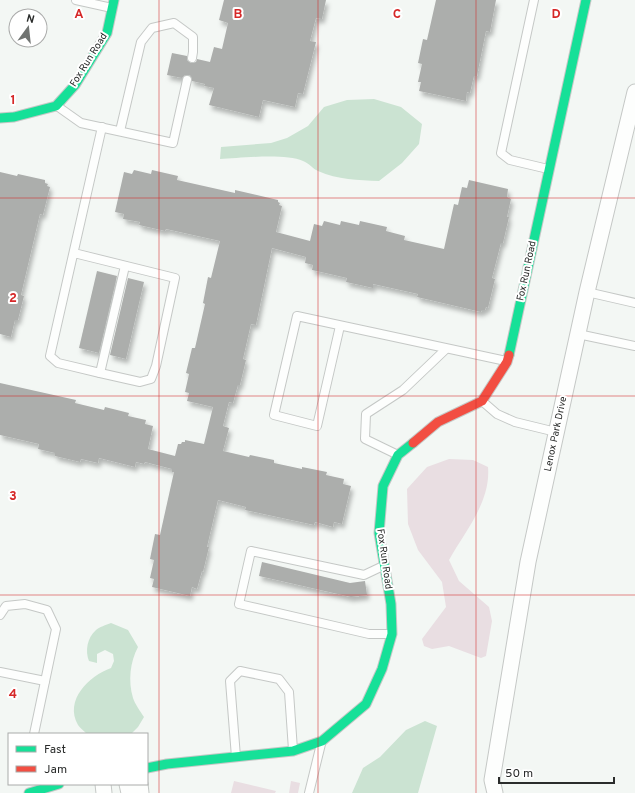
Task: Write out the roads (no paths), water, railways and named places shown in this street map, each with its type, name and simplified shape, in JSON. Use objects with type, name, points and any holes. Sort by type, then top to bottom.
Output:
[{"type":"street","name":"Fox Run Road","points":[[148,768],[167,764],[293,751],[322,742],[366,704],[382,669],[392,634],[391,604],[379,534],[383,486],[398,455],[438,422],[482,402],[507,362],[586,0]]},
{"type":"street","name":"Fox Run Road","points":[[56,106],[75,86],[108,33],[113,4]]},
{"type":"street","name":"Lenox Park Drive","points":[[484,793],[494,786],[528,562],[587,292],[635,92]]},
{"type":"street","points":[[0,118],[14,117],[56,106]]},
{"type":"street","points":[[35,789],[54,785]]},
{"type":"lane","points":[[76,0],[113,4]]},
{"type":"lane","points":[[534,0],[501,153],[510,160],[549,169]]},
{"type":"lane","points":[[120,131],[141,42],[152,28],[174,23],[193,37],[194,52],[192,58]]},
{"type":"lane","points":[[56,106],[81,123],[173,143],[187,80]]},
{"type":"lane","points":[[74,253],[175,278],[156,366],[151,379],[140,382],[100,373],[58,363],[50,356],[102,127]]},
{"type":"lane","points":[[100,373],[125,266]]},
{"type":"lane","points":[[587,292],[635,303]]},
{"type":"lane","points":[[340,326],[317,426],[274,415],[297,316],[507,362]]},
{"type":"lane","points":[[578,334],[635,346]]},
{"type":"lane","points":[[398,455],[365,439],[366,414],[403,390],[446,349]]},
{"type":"lane","points":[[482,402],[497,414],[515,422],[556,432]]},
{"type":"lane","points":[[384,566],[364,575],[251,551],[239,604],[369,634],[392,634]]},
{"type":"lane","points":[[0,616],[6,606],[26,604],[47,610],[56,630],[34,733]]},
{"type":"lane","points":[[236,757],[230,681],[240,671],[279,679],[289,692],[293,751]]},
{"type":"lane","points":[[0,672],[45,681]]},
{"type":"lane","points":[[309,793],[322,742]]}]
